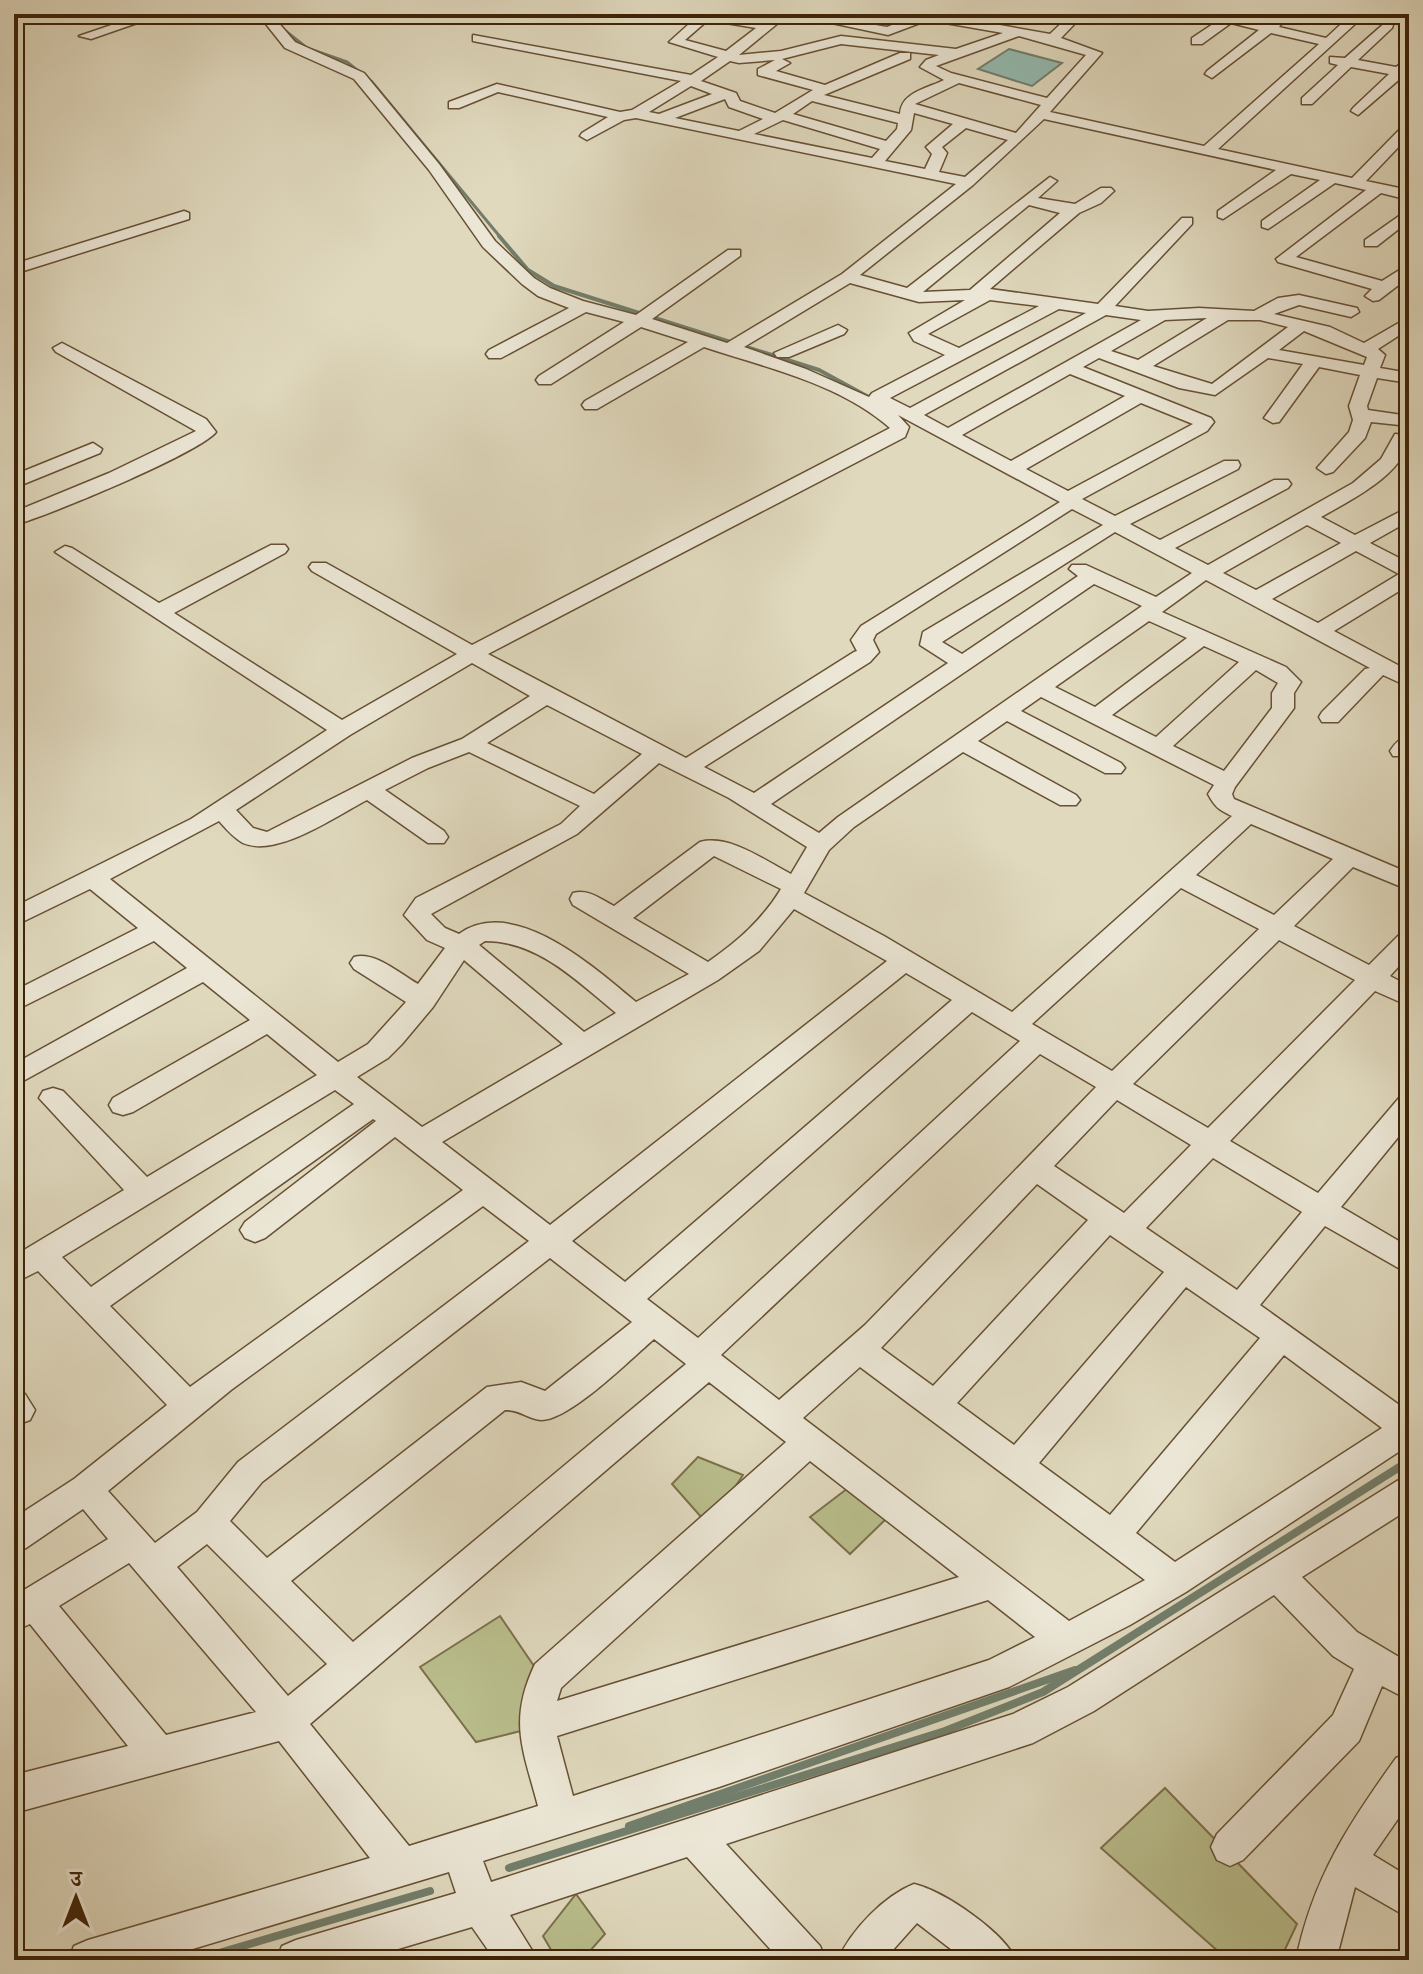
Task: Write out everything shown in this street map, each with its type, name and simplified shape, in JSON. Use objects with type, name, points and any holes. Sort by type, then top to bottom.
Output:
[{"type":"street","points":[[86,36],[157,14]]},
{"type":"street","points":[[264,14],[290,45],[359,76],[434,167],[489,244],[536,287],[583,307],[643,317],[701,342],[739,343],[783,353],[878,397],[912,422],[1067,502],[1409,692]]},
{"type":"street","points":[[587,136],[728,57],[783,14]]},
{"type":"street","points":[[1052,39],[1078,14]]},
{"type":"street","points":[[1212,74],[1287,14]]},
{"type":"street","points":[[826,89],[763,72],[783,62],[728,57],[679,44],[676,40],[706,15],[829,42]]},
{"type":"street","points":[[739,343],[848,277],[968,182],[1018,138],[1095,53],[1052,39],[921,15],[829,59]]},
{"type":"street","points":[[1197,41],[1232,16],[1328,42]]},
{"type":"street","points":[[1206,152],[1357,16],[1392,26],[1307,101]]},
{"type":"street","points":[[816,17],[907,51],[929,64]]},
{"type":"street","points":[[929,64],[1017,32]]},
{"type":"street","points":[[682,34],[743,46]]},
{"type":"street","points":[[478,38],[691,80],[733,97],[734,104],[890,147]]},
{"type":"street","points":[[762,58],[829,42],[869,39]]},
{"type":"street","points":[[739,136],[779,117],[810,96],[907,51],[956,53]]},
{"type":"street","points":[[1312,55],[1406,69]]},
{"type":"street","points":[[929,64],[927,67],[930,70],[1045,108],[1206,152],[1378,188],[1405,190]]},
{"type":"street","points":[[781,78],[805,69]]},
{"type":"street","points":[[1358,111],[1406,69]]},
{"type":"street","points":[[875,163],[904,130],[912,98],[957,79]]},
{"type":"street","points":[[454,105],[497,88],[968,182]]},
{"type":"street","points":[[657,120],[725,94]]},
{"type":"street","points":[[810,96],[963,123],[1018,138]]},
{"type":"street","points":[[930,174],[940,153],[933,147],[963,123]]},
{"type":"street","points":[[785,145],[818,125]]},
{"type":"street","points":[[1356,183],[1409,128]]},
{"type":"street","points":[[1223,214],[1288,169]]},
{"type":"street","points":[[1268,224],[1332,178]]},
{"type":"street","points":[[909,295],[1050,181]]},
{"type":"street","points":[[1378,188],[1284,259],[1384,287]]},
{"type":"street","points":[[1026,200],[1073,210],[1088,208],[1106,191]]},
{"type":"street","points":[[960,355],[920,337],[918,333],[982,294],[1073,210]]},
{"type":"street","points":[[1371,243],[1409,214]]},
{"type":"street","points":[[14,269],[184,216]]},
{"type":"street","points":[[14,917],[94,879],[222,810],[342,730],[472,654],[888,440],[912,422],[1101,311],[1187,221]]},
{"type":"street","points":[[545,380],[734,253]]},
{"type":"street","points":[[1324,331],[1409,269]]},
{"type":"street","points":[[848,277],[927,298],[982,294],[1159,317],[1199,313],[1260,315],[1324,331],[1376,355],[1358,406],[1360,423],[1326,468]]},
{"type":"street","points":[[1260,315],[1284,302],[1299,300],[1351,312]]},
{"type":"street","points":[[878,397],[1054,305]]},
{"type":"street","points":[[495,354],[583,307]]},
{"type":"street","points":[[1139,367],[1224,315]]},
{"type":"street","points":[[949,435],[1159,317]]},
{"type":"street","points":[[1367,349],[1409,322]]},
{"type":"street","points":[[1096,351],[1200,388],[1215,390],[1301,325]]},
{"type":"street","points":[[783,353],[838,330]]},
{"type":"street","points":[[591,405],[701,342]]},
{"type":"street","points":[[739,343],[870,407],[949,435],[1013,468],[1067,502]]},
{"type":"street","points":[[14,519],[116,477],[207,432],[200,423],[62,348]]},
{"type":"street","points":[[1263,352],[1409,378]]},
{"type":"street","points":[[1273,418],[1314,362]]},
{"type":"street","points":[[1409,364],[1409,370]]},
{"type":"street","points":[[687,768],[862,657],[868,652],[862,640],[868,630],[1067,502],[1205,422],[1068,367]]},
{"type":"street","points":[[1013,468],[1141,395]]},
{"type":"street","points":[[422,1140],[709,974],[750,945],[778,915],[820,845],[846,822],[1203,576],[1360,487],[1388,462],[1407,433],[1360,423]]},
{"type":"street","points":[[14,482],[93,449]]},
{"type":"street","points":[[1388,462],[1409,468]]},
{"type":"street","points":[[963,663],[931,645],[931,637],[1111,526],[1231,465]]},
{"type":"street","points":[[1161,547],[1281,484]]},
{"type":"street","points":[[1256,599],[1409,513]]},
{"type":"street","points":[[1306,517],[1409,573],[1318,632]]},
{"type":"street","points":[[1111,526],[1161,547],[1203,576],[1256,599],[1409,680]]},
{"type":"street","points":[[159,612],[278,549]]},
{"type":"street","points":[[65,552],[342,730]]},
{"type":"street","points":[[1058,559],[1093,575],[1201,638],[1287,677],[1290,682],[1283,693],[1283,708],[1227,782],[1221,800],[1247,815],[1409,882]]},
{"type":"street","points":[[319,567],[546,696],[755,804],[820,845]]},
{"type":"street","points":[[755,804],[1093,575]]},
{"type":"street","points":[[1097,716],[1201,638]]},
{"type":"street","points":[[1158,747],[1253,661]]},
{"type":"street","points":[[1330,717],[1373,674]]},
{"type":"street","points":[[1041,688],[1227,782]]},
{"type":"street","points":[[222,810],[251,839],[263,841],[420,763],[470,744],[546,696]]},
{"type":"street","points":[[1007,712],[1113,768]]},
{"type":"street","points":[[962,742],[1068,800]]},
{"type":"street","points":[[470,744],[597,805]]},
{"type":"street","points":[[582,1045],[463,945],[436,934],[420,922],[417,915],[419,910],[437,898],[569,829],[656,753]]},
{"type":"street","points":[[369,790],[436,837]]},
{"type":"street","points":[[17,1789],[285,1722],[704,1359],[1180,877],[1247,815]]},
{"type":"street","points":[[615,918],[709,848],[721,849],[1409,1262]]},
{"type":"street","points":[[781,1418],[859,1349],[1115,1085],[1349,857]]},
{"type":"street","points":[[1180,877],[1409,997]]},
{"type":"street","points":[[94,879],[338,1077],[1066,1640]]},
{"type":"street","points":[[582,899],[709,974]]},
{"type":"street","points":[[14,1002],[156,929]]},
{"type":"street","points":[[14,1271],[338,1077],[389,1042],[463,945],[479,932],[528,937],[635,1015]]},
{"type":"street","points":[[935,1405],[1117,1224],[1214,1143],[1409,940]]},
{"type":"street","points":[[159,1755],[24,1609],[209,1523],[250,1472],[552,1240],[905,960]]},
{"type":"street","points":[[363,963],[424,1000]]},
{"type":"street","points":[[14,1076],[205,969]]},
{"type":"street","points":[[626,1299],[970,999]]},
{"type":"street","points":[[123,1105],[269,1021]]},
{"type":"street","points":[[53,1098],[145,1193]]},
{"type":"street","points":[[1240,1308],[1409,1105]]},
{"type":"street","points":[[255,1230],[385,1112]]},
{"type":"street","points":[[89,1305],[385,1112]]},
{"type":"street","points":[[88,1960],[310,1896],[677,1781],[929,1700],[996,1675],[1174,1581],[1408,1428],[1281,1336],[1035,1168]]},
{"type":"street","points":[[14,1537],[86,1489],[188,1406],[485,1189]]},
{"type":"street","points":[[41,1255],[188,1406]]},
{"type":"street","points":[[1017,1465],[1183,1270]]},
{"type":"street","points":[[267,1579],[498,1397],[521,1396],[541,1406],[554,1403],[655,1321]]},
{"type":"street","points":[[1113,1536],[1281,1336]]},
{"type":"street","points":[[859,1349],[1174,1581]]},
{"type":"street","points":[[560,1817],[537,1725],[535,1712],[540,1689],[554,1668],[810,1441]]},
{"type":"street","points":[[86,1489],[251,1677],[401,1867]]},
{"type":"street","points":[[296,1960],[480,1905],[1020,1730],[1081,1699],[1409,1491]]},
{"type":"street","points":[[209,1523],[352,1665]]},
{"type":"street","points":[[1277,1575],[1324,1626],[1374,1664],[1409,1683]]},
{"type":"street","points":[[537,1725],[992,1583]]},
{"type":"street","points":[[1230,1847],[1346,1728],[1374,1664]]},
{"type":"street","points":[[1316,1960],[1324,1918],[1348,1861],[1409,1771]]},
{"type":"street","points":[[694,1837],[806,1960]]},
{"type":"street","points":[[459,1848],[480,1905],[509,1957]]},
{"type":"street","points":[[1348,1861],[1409,1899]]},
{"type":"street","points":[[858,1960],[905,1908],[914,1903],[927,1906],[996,1960]]},
{"type":"green space","points":[[698,1457],[743,1475],[709,1526],[672,1484]]},
{"type":"green space","points":[[852,1485],[889,1516],[850,1554],[810,1517]]},
{"type":"green space","points":[[500,1616],[538,1672],[529,1729],[476,1742],[420,1667]]},
{"type":"green space","points":[[1165,1788],[1297,1924],[1280,1960],[1228,1960],[1101,1848]]},
{"type":"green space","points":[[576,1894],[605,1934],[582,1960],[557,1960],[543,1936]]},
{"type":"water","points":[[1009,49],[1062,63],[1032,86],[978,69]]},
{"type":"waterway","points":[[283,29],[307,48],[347,62],[372,82],[501,238]]},
{"type":"waterway","points":[[499,236],[528,270],[554,286],[819,370],[874,400]]},
{"type":"waterway","points":[[509,1868],[945,1731],[1043,1692],[1409,1461]]},
{"type":"waterway","points":[[629,1826],[1075,1670]]},
{"type":"waterway","points":[[195,1960],[430,1891]]}]
